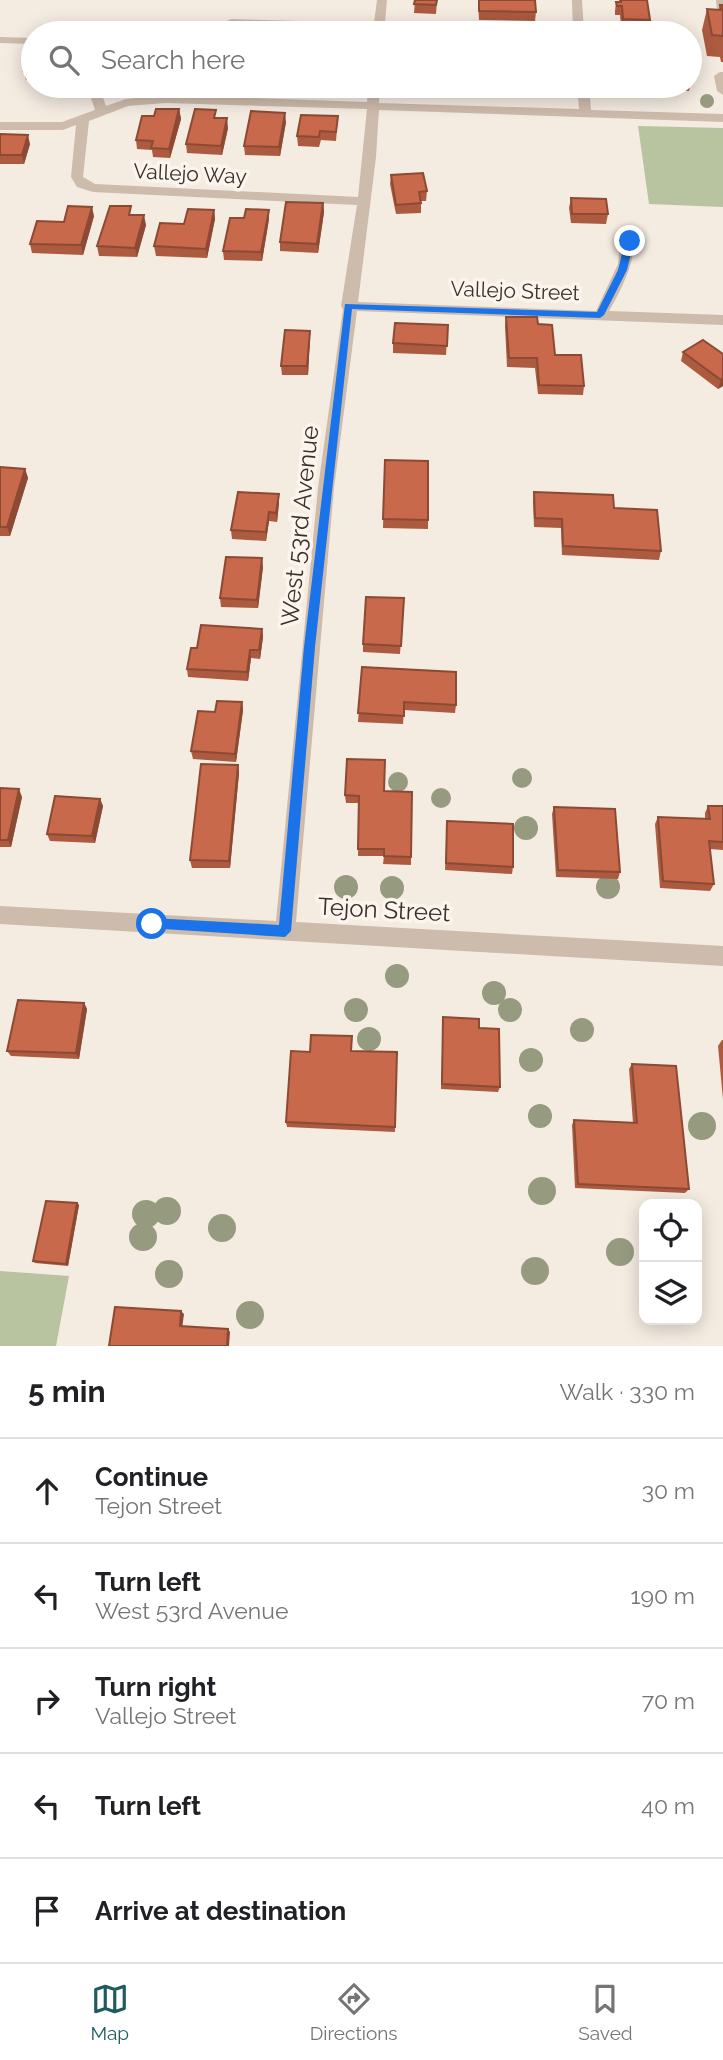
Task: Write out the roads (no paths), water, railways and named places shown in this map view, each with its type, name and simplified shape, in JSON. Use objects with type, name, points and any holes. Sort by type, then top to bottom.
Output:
[{"type":"street","points":[[380,21],[382,0]]},
{"type":"street","points":[[577,0],[578,21]]},
{"type":"street","points":[[721,0],[723,9]]},
{"type":"street","points":[[0,40],[21,41]]},
{"type":"street","points":[[723,76],[720,76],[723,91]]},
{"type":"street","points":[[97,98],[102,111]]},
{"type":"street","name":"West 53rd Avenue","points":[[285,931],[309,647],[348,306],[370,157],[373,98]]},
{"type":"street","points":[[584,98],[585,113]]},
{"type":"street","points":[[0,126],[63,126],[136,101],[165,99],[723,118]]},
{"type":"street","name":"Vallejo Way","points":[[82,120],[77,177],[82,184],[93,188],[363,201]]},
{"type":"street","points":[[600,315],[622,270],[630,241],[628,230]]},
{"type":"street","name":"Vallejo Street","points":[[348,306],[723,320]]},
{"type":"street","name":"Tejon Street","points":[[0,915],[723,956]]}]
